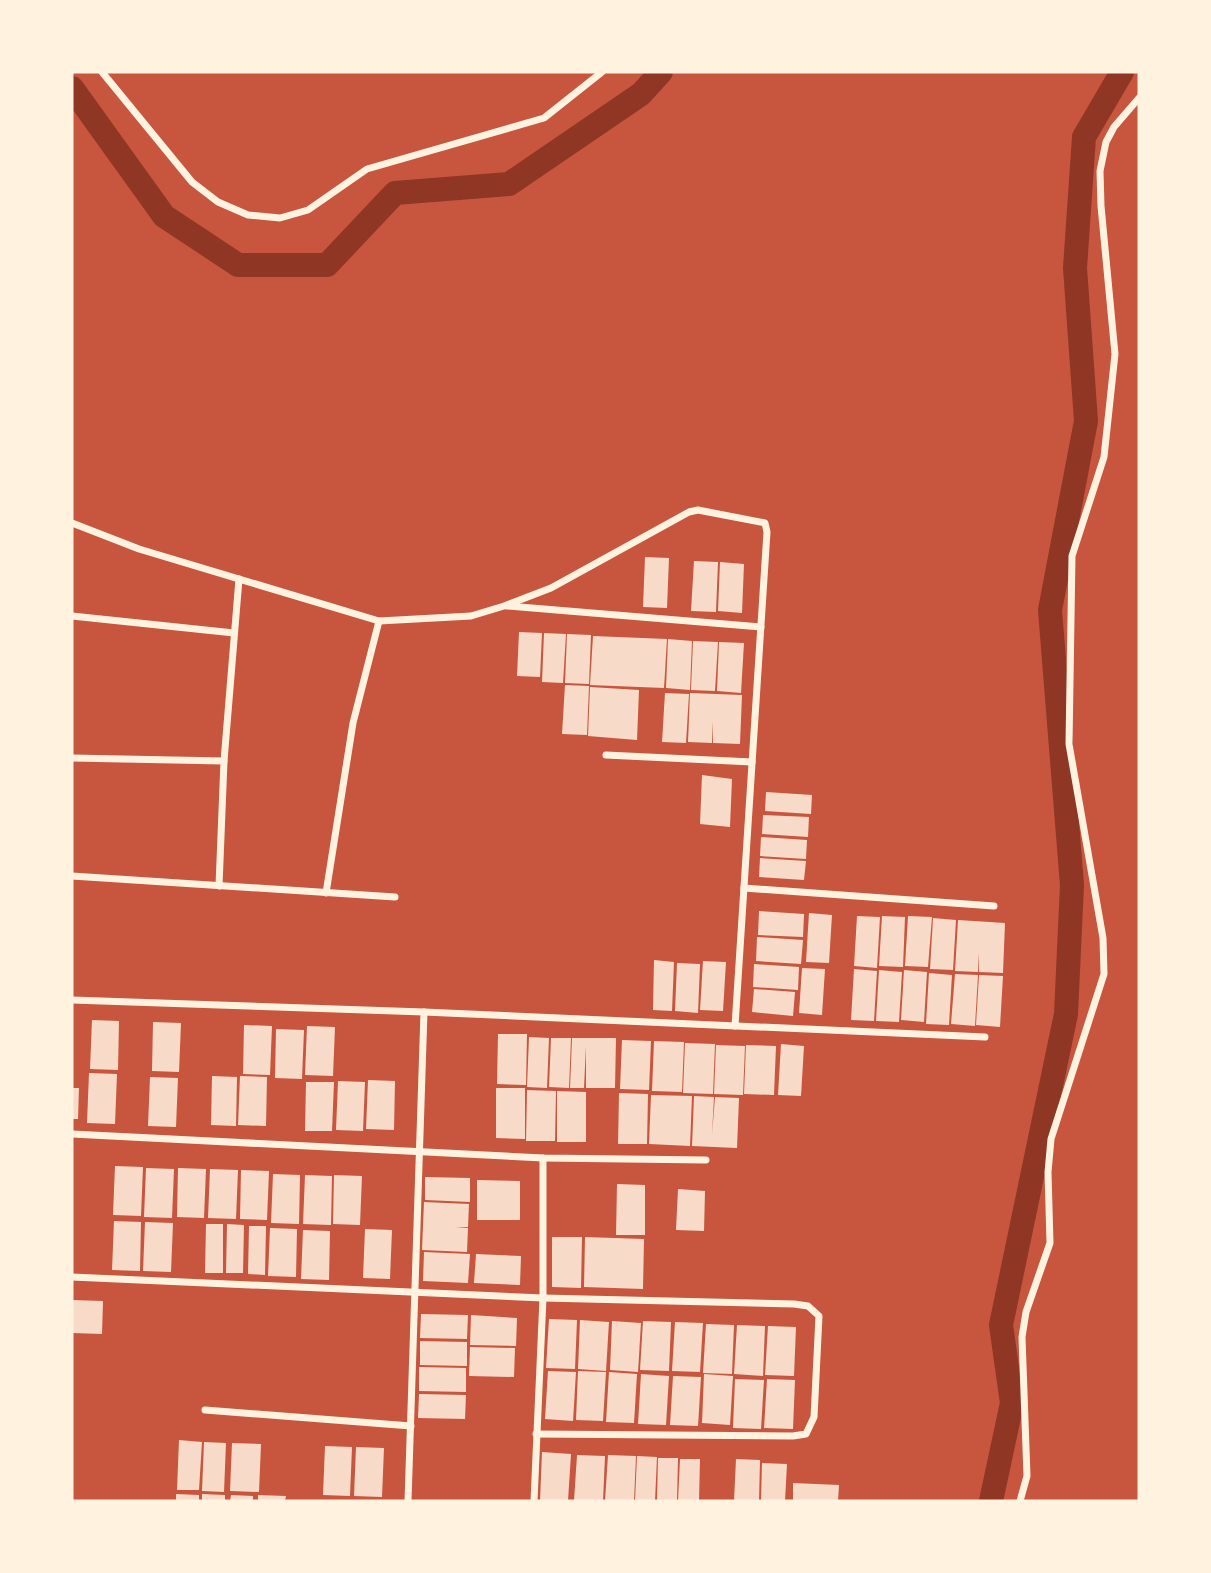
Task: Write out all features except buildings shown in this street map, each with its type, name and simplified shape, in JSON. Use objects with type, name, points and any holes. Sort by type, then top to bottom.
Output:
[{"type":"street","points":[[102,72],[192,182],[218,202],[248,215],[279,218],[308,210],[367,169],[544,118],[602,72]]},
{"type":"street","points":[[1020,1501],[1027,1476],[1022,1337],[1026,1312],[1050,1243],[1048,1172],[1051,1139],[1104,974],[1103,938],[1069,744],[1072,556],[1104,457],[1115,354],[1100,171],[1110,134],[1139,98]]},
{"type":"street","points":[[72,523],[139,549],[379,621],[471,616],[504,606],[551,588],[681,515],[698,510],[765,523],[767,532],[735,1026]]},
{"type":"street","points":[[219,886],[224,761],[239,579]]},
{"type":"street","points":[[504,606],[761,627]]},
{"type":"street","points":[[72,616],[234,632]]},
{"type":"street","points":[[326,893],[352,723],[379,621]]},
{"type":"street","points":[[606,755],[752,762]]},
{"type":"street","points":[[72,758],[224,761]]},
{"type":"street","points":[[72,876],[395,897]]},
{"type":"street","points":[[744,888],[994,906]]},
{"type":"street","points":[[72,1000],[424,1012],[985,1037]]},
{"type":"street","points":[[408,1501],[424,1012]]},
{"type":"street","points":[[72,1133],[543,1158],[706,1160]]},
{"type":"street","points":[[534,1501],[543,1298],[543,1158]]},
{"type":"street","points":[[72,1277],[543,1298],[794,1304],[808,1306],[818,1316],[814,1417],[806,1434],[536,1434]]},
{"type":"street","points":[[205,1410],[411,1426]]},
{"type":"waterway","points":[[72,88],[164,216],[238,265],[327,265],[395,193],[509,184],[641,94],[661,72]]},
{"type":"waterway","points":[[991,1501],[1012,1403],[1001,1325],[1066,1014],[1072,885],[1050,610],[1086,421],[1075,268],[1084,137],[1122,72]]}]
